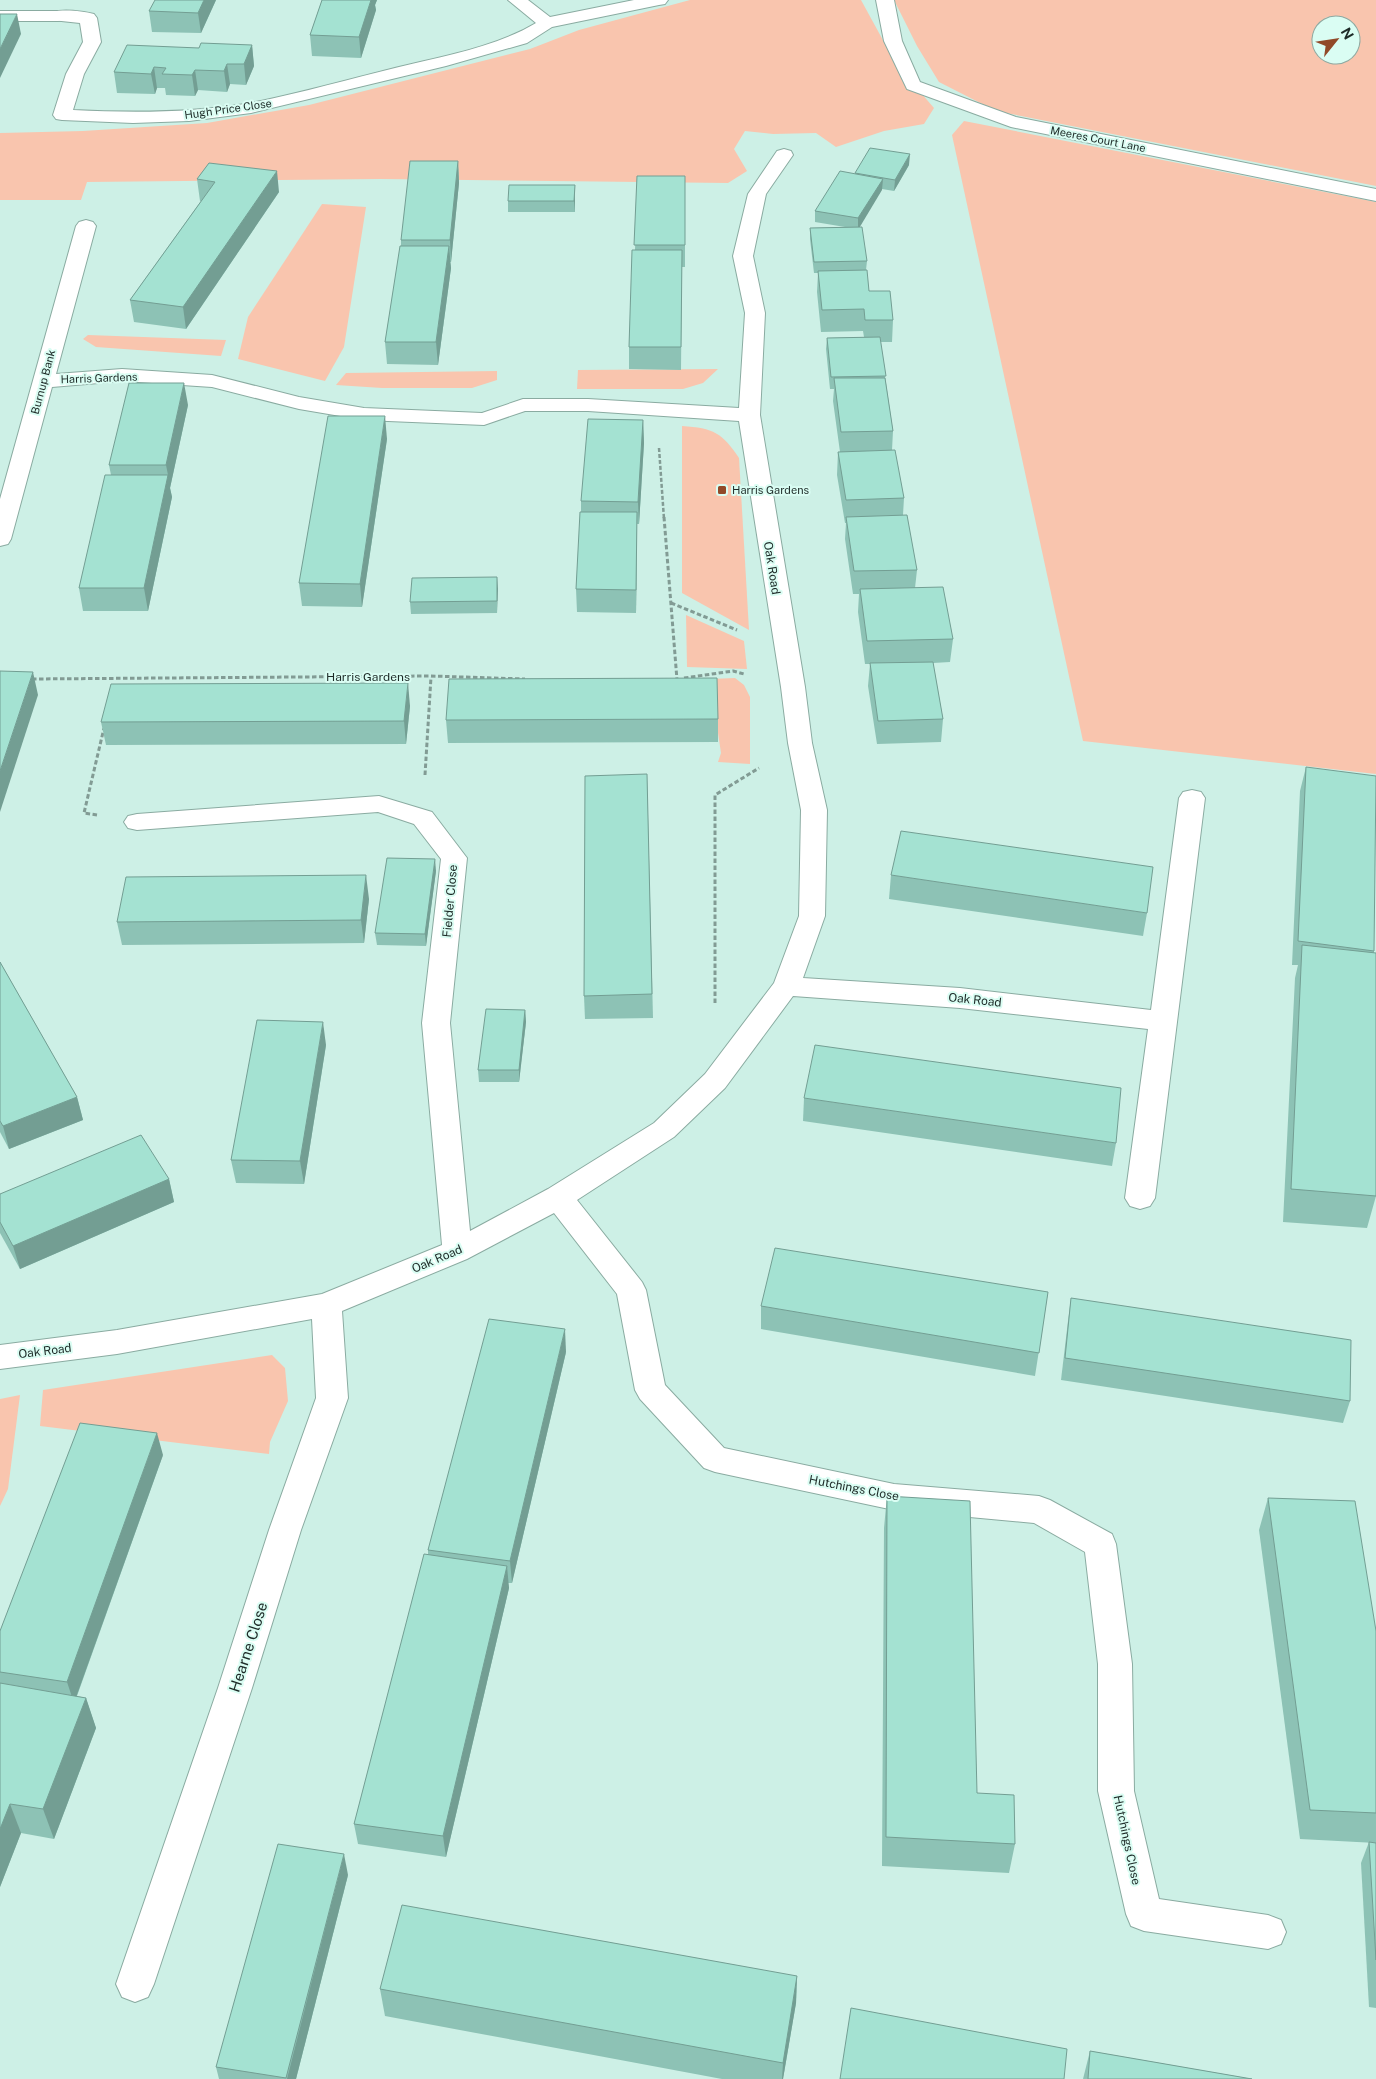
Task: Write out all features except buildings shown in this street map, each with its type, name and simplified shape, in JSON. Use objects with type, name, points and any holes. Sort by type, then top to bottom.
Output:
[{"type":"street","points":[[517,0],[547,23]]},
{"type":"street","name":"Hugh Price Close","points":[[0,16],[88,18],[92,42],[75,74],[62,115],[133,118],[189,116],[251,108],[440,62],[521,39],[547,23],[659,0]]},
{"type":"street","name":"Meeres Court Lane","points":[[885,0],[893,41],[914,85],[1011,122],[1376,195]]},
{"type":"street","name":"Oak Road","points":[[0,1357],[117,1342],[326,1305],[457,1251],[558,1198],[664,1130],[715,1081],[786,986],[812,916],[814,810],[800,743],[793,687],[785,650],[748,415],[756,313],[743,256],[757,194],[784,155]]},
{"type":"street","name":"Burnup Bank","points":[[0,539],[86,226]]},
{"type":"street","name":"Harris Gardens","points":[[43,381],[122,375],[212,381],[299,403],[364,414],[484,419],[523,405],[588,405],[748,415]]},
{"type":"street","points":[[1140,1198],[1192,798]]},
{"type":"street","points":[[137,822],[379,804],[423,818]]},
{"type":"street","name":"Fielder Close","points":[[423,818],[454,858],[436,1023],[457,1251]]},
{"type":"street","name":"Oak Road","points":[[786,986],[960,998],[1163,1021]]},
{"type":"street","name":"Hutchings Close","points":[[558,1198],[631,1290],[651,1390],[715,1459],[894,1497],[1039,1510],[1100,1544],[1115,1664],[1116,1791],[1144,1914],[1268,1932]]},
{"type":"street","name":"Hearne Close","points":[[135,1984],[235,1688],[285,1530],[332,1398],[326,1305]]},
{"type":"path","points":[[656,410],[677,680]]},
{"type":"path","points":[[671,603],[785,650]]},
{"type":"path","points":[[669,680],[733,671],[793,687]]},
{"type":"path","points":[[423,818],[431,676]]},
{"type":"path","name":"Harris Gardens","points":[[29,679],[431,676],[528,679]]},
{"type":"path","points":[[104,727],[84,813],[137,822]]},
{"type":"path","points":[[715,1081],[715,795],[800,743]]},
{"type":"shaded area","points":[[690,0],[861,0],[896,64],[934,108],[924,124],[884,131],[836,147],[816,133],[773,134],[745,131],[734,149],[747,171],[728,183],[381,179],[87,182],[81,200],[0,200],[0,133],[83,131],[207,123],[309,105],[530,49],[579,30]]},
{"type":"shaded area","points":[[894,0],[1376,0],[1376,186],[996,111],[939,82],[917,46]]},
{"type":"shaded area","points":[[964,121],[1376,202],[1376,774],[1083,741],[952,135]]},
{"type":"shaded area","points":[[322,204],[366,207],[344,347],[325,381],[238,359],[248,317]]},
{"type":"shaded area","points":[[88,335],[226,340],[221,356],[96,347],[83,339]]},
{"type":"shaded area","points":[[718,369],[703,383],[683,389],[577,389],[578,370]]},
{"type":"shaded area","points":[[497,371],[497,380],[472,388],[382,388],[336,385],[346,373]]},
{"type":"shaded area","points":[[682,426],[702,428],[716,433],[722,437],[739,458],[749,630],[682,593]]},
{"type":"shaded area","points":[[686,615],[744,641],[747,669],[687,667]]},
{"type":"shaded area","points":[[735,678],[744,685],[750,697],[750,764],[718,762],[721,753],[710,679]]},
{"type":"shaded area","points":[[272,1355],[285,1368],[288,1401],[270,1442],[269,1454],[40,1426],[43,1390]]},
{"type":"shaded area","points":[[20,1395],[8,1489],[0,1506],[0,1399]]},
{"type":"place","name":"Harris Gardens","points":[[722,490]]}]
